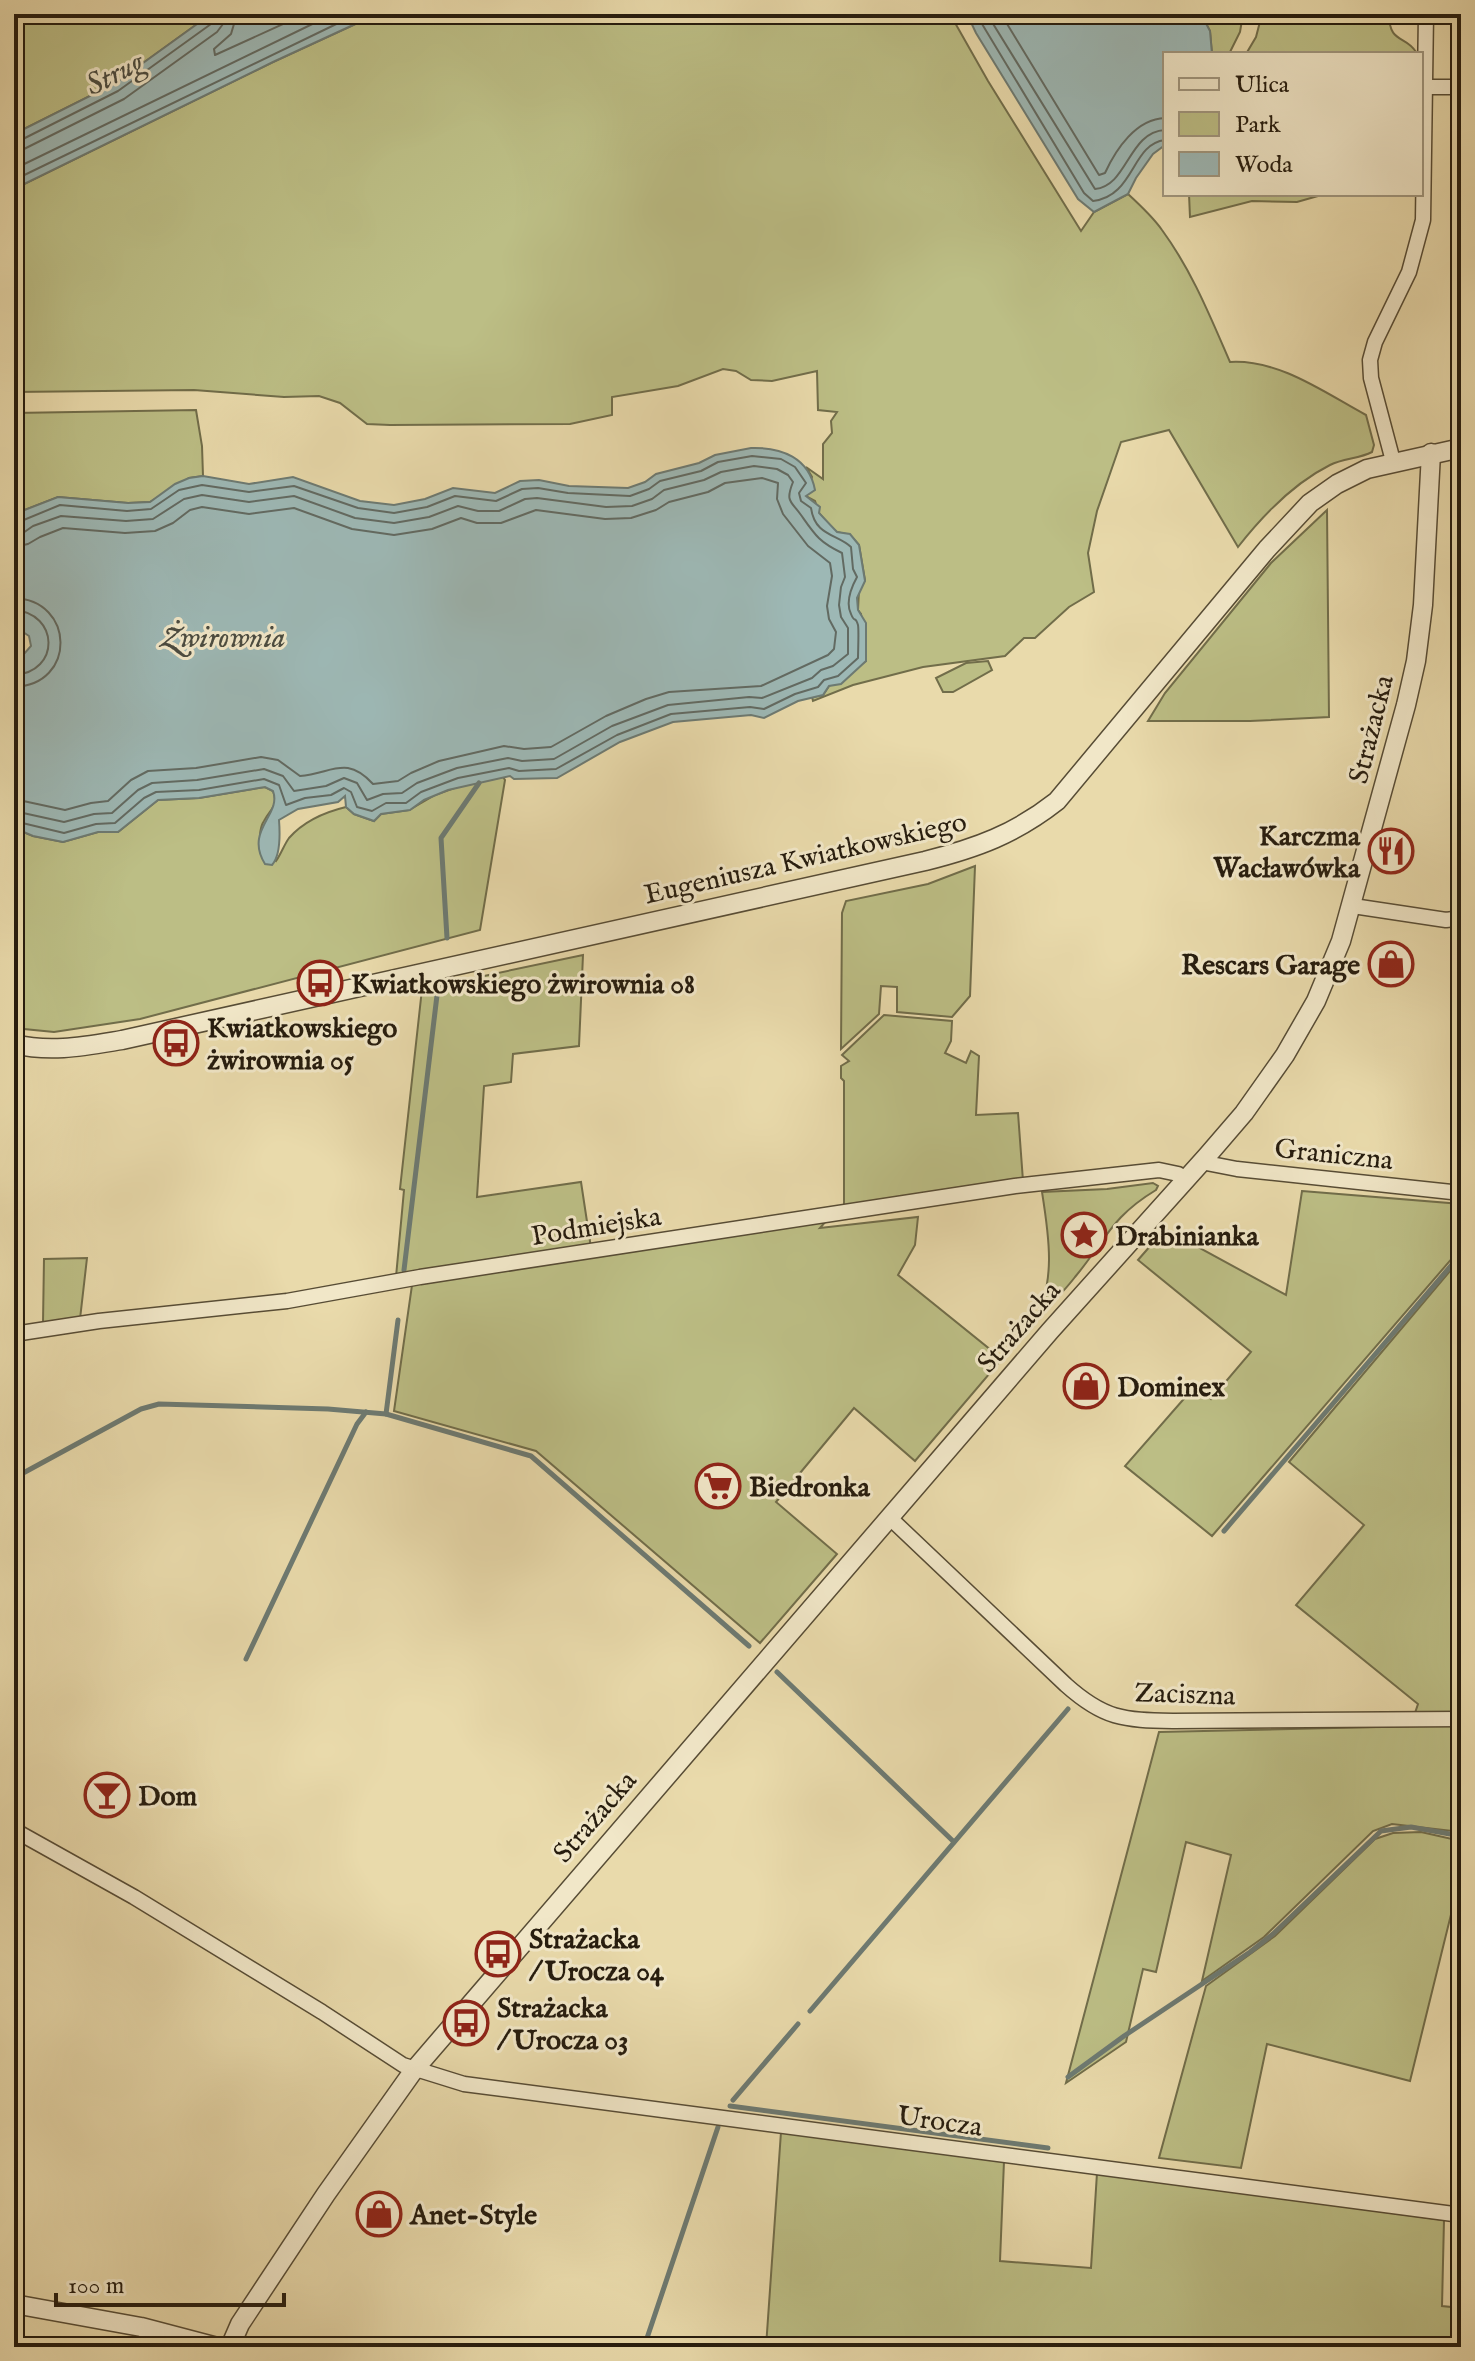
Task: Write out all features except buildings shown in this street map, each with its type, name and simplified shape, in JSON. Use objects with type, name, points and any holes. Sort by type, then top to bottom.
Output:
[{"type":"street","points":[[1393,461],[1371,378],[1370,360],[1375,342],[1409,272],[1421,230],[1425,184],[1426,14]]},
{"type":"street","points":[[1425,87],[1461,87]]},
{"type":"street","name":"Eugeniusza Kwiatkowskiego","points":[[14,1044],[57,1049],[122,1040],[925,861],[988,843],[1036,817],[1065,792],[1296,516],[1337,484],[1367,469],[1461,448]]},
{"type":"street","name":"Strażacka","points":[[230,2347],[240,2324],[326,2194],[414,2070],[889,1517],[1244,1113],[1285,1055],[1321,989],[1353,906],[1416,661],[1423,605],[1431,453]]},
{"type":"street","points":[[1353,906],[1446,920],[1461,918]]},
{"type":"street","name":"Graniczna","points":[[1201,1162],[1237,1169],[1461,1193]]},
{"type":"street","name":"Podmiejska","points":[[14,1334],[99,1321],[287,1301],[420,1277],[1015,1186],[1159,1170],[1185,1178]]},
{"type":"street","name":"Zaciszna","points":[[889,1517],[1095,1709],[1130,1720],[1160,1721],[1461,1719]]},
{"type":"street","points":[[14,1830],[134,1897],[414,2070]]},
{"type":"street","name":"Urocza","points":[[414,2070],[492,2089],[1461,2215]]},
{"type":"street","points":[[14,2304],[141,2327],[217,2347]]},
{"type":"green space","points":[[14,14],[211,14],[114,84],[14,134]]},
{"type":"green space","points":[[377,14],[950,14],[1081,231],[1094,212],[1128,194],[1146,211],[1173,246],[1200,294],[1230,362],[1266,366],[1284,372],[1366,415],[1374,445],[1372,452],[1335,463],[1304,481],[1269,512],[1238,547],[1169,430],[1121,442],[1097,511],[1088,553],[1094,592],[1069,607],[1035,638],[1024,638],[1005,656],[923,667],[853,685],[813,701],[812,697],[823,695],[829,686],[866,661],[858,610],[859,590],[865,580],[859,545],[850,535],[837,532],[829,525],[819,513],[815,501],[806,496],[812,477],[806,467],[823,479],[823,444],[832,433],[831,421],[837,412],[818,410],[817,371],[772,381],[751,380],[736,371],[723,369],[678,386],[612,397],[612,415],[570,424],[367,424],[340,403],[319,396],[284,397],[194,390],[14,392],[14,189]]},
{"type":"green space","points":[[1201,14],[1243,14],[1240,32],[1230,52],[1212,52],[1210,31]]},
{"type":"green space","points":[[1262,14],[1389,14],[1395,35],[1416,52],[1247,52],[1256,37]]},
{"type":"green space","points":[[1189,196],[1318,196],[1297,202],[1252,201],[1190,217]]},
{"type":"green space","points":[[196,410],[203,476],[189,478],[150,502],[58,497],[22,511],[17,517],[14,556],[14,413]]},
{"type":"green space","points":[[1327,510],[1329,717],[1148,721],[1165,693],[1271,563]]},
{"type":"green space","points":[[988,661],[992,670],[953,692],[943,692],[936,678],[966,663]]},
{"type":"green space","points":[[503,777],[505,780],[480,930],[140,1019],[54,1032],[14,1028],[14,828],[33,836],[63,842],[98,832],[118,832],[158,800],[199,798],[265,787],[273,791],[275,800],[261,827],[260,848],[276,861],[295,832],[330,812],[346,807],[354,814],[374,821],[381,814],[409,810],[435,795],[460,786]]},
{"type":"green space","points":[[975,866],[970,996],[952,1017],[897,1012],[897,987],[881,986],[879,1014],[841,1049],[842,913],[846,901],[928,884]]},
{"type":"green space","points":[[583,955],[579,1046],[513,1054],[511,1082],[484,1086],[477,1197],[581,1182],[591,1248],[396,1277],[404,1190],[400,1189],[422,989]]},
{"type":"green space","points":[[884,1015],[952,1021],[951,1041],[945,1053],[966,1063],[971,1051],[979,1056],[976,1115],[1018,1113],[1023,1181],[844,1209],[844,1081],[841,1066],[849,1061],[842,1055]]},
{"type":"green space","points":[[1153,1183],[1158,1186],[1156,1190],[1119,1220],[1086,1264],[1032,1324],[1040,1309],[1048,1277],[1049,1243],[1042,1192]]},
{"type":"green space","points":[[1302,1191],[1461,1204],[1461,1248],[1212,1536],[1125,1466],[1196,1385],[1211,1399],[1251,1352],[1138,1260],[1165,1229],[1286,1295]]},
{"type":"green space","points":[[918,1217],[915,1245],[898,1275],[1002,1359],[915,1461],[854,1408],[776,1502],[837,1554],[760,1643],[536,1451],[394,1411],[412,1285],[827,1220],[820,1228]]},
{"type":"green space","points":[[87,1258],[80,1319],[43,1323],[44,1259]]},
{"type":"green space","points":[[1461,1258],[1461,1713],[1415,1713],[1418,1704],[1296,1605],[1364,1525],[1289,1462]]},
{"type":"green space","points":[[1461,1725],[1461,1832],[1392,1824],[1373,1831],[1264,1937],[1202,1981],[1231,1855],[1186,1842],[1156,1972],[1143,1969],[1126,2042],[1066,2083],[1159,1732]]},
{"type":"green space","points":[[1421,1832],[1461,1841],[1461,1874],[1410,2081],[1267,2044],[1241,2168],[1159,2158],[1206,1986],[1275,1936],[1375,1839],[1393,1833]]},
{"type":"green space","points":[[781,2132],[1004,2161],[1000,2261],[1091,2268],[1097,2173],[1444,2220],[1442,2306],[1461,2308],[1461,2347],[766,2347]]},
{"type":"water","points":[[211,14],[377,14],[14,189],[14,134],[114,84]]},
{"type":"water","points":[[967,14],[1201,14],[1210,31],[1212,52],[1163,52],[1163,146],[1153,154],[1128,194],[1094,212],[1078,199]]},
{"type":"water","name":"Żwirownia","points":[[751,448],[783,452],[800,462],[812,479],[815,490],[806,496],[820,507],[819,513],[837,532],[850,534],[859,545],[865,581],[857,598],[858,610],[866,623],[866,661],[841,684],[829,686],[823,695],[798,701],[764,718],[751,715],[673,722],[620,742],[557,778],[514,779],[510,776],[448,790],[410,810],[381,814],[374,821],[354,814],[346,807],[345,796],[338,802],[298,809],[279,820],[278,850],[272,865],[265,864],[259,842],[274,800],[273,791],[265,787],[199,798],[158,800],[118,832],[98,832],[63,842],[33,836],[14,828],[14,658],[24,654],[31,646],[29,636],[14,626],[17,517],[22,511],[58,497],[150,502],[175,484],[203,476],[249,484],[293,477],[360,501],[394,505],[425,499],[453,488],[495,493],[520,481],[628,488],[656,474],[699,463],[715,455]]},
{"type":"waterway","points":[[447,938],[441,838],[479,783]]},
{"type":"waterway","points":[[404,1270],[438,987]]},
{"type":"waterway","points":[[1224,1531],[1461,1254]]},
{"type":"waterway","points":[[14,1478],[141,1409],[159,1404],[328,1409],[386,1414],[398,1320]]},
{"type":"waterway","points":[[246,1659],[357,1424],[366,1412]]},
{"type":"waterway","points":[[386,1414],[531,1456],[749,1646]]},
{"type":"waterway","points":[[777,1672],[954,1842]]},
{"type":"waterway","points":[[810,2011],[1068,1709]]},
{"type":"waterway","points":[[1068,2077],[1273,1934],[1381,1831],[1411,1827],[1461,1836]]},
{"type":"waterway","points":[[733,2100],[798,2024]]},
{"type":"waterway","points":[[730,2106],[1048,2148]]},
{"type":"waterway","points":[[644,2347],[718,2127]]},
{"type":"place","name":"Karczma Wacławówka","points":[[1391,851]]},
{"type":"place","name":"Rescars Garage","points":[[1391,964]]},
{"type":"place","name":"Kwiatkowskiego żwirownia 08","points":[[320,983]]},
{"type":"place","name":"Kwiatkowskiego żwirownia 05","points":[[176,1043]]},
{"type":"place","name":"Drabinianka","points":[[1084,1235]]},
{"type":"place","name":"Dominex","points":[[1086,1386]]},
{"type":"place","name":"Biedronka","points":[[718,1486]]},
{"type":"place","name":"Dom","points":[[107,1795]]},
{"type":"place","name":"Strażacka / Urocza 04","points":[[498,1954]]},
{"type":"place","name":"Strażacka / Urocza 03","points":[[466,2023]]},
{"type":"place","name":"Anet-Style","points":[[379,2214]]},
{"type":"water label","name":"Strug","points":[[114,73]]}]
